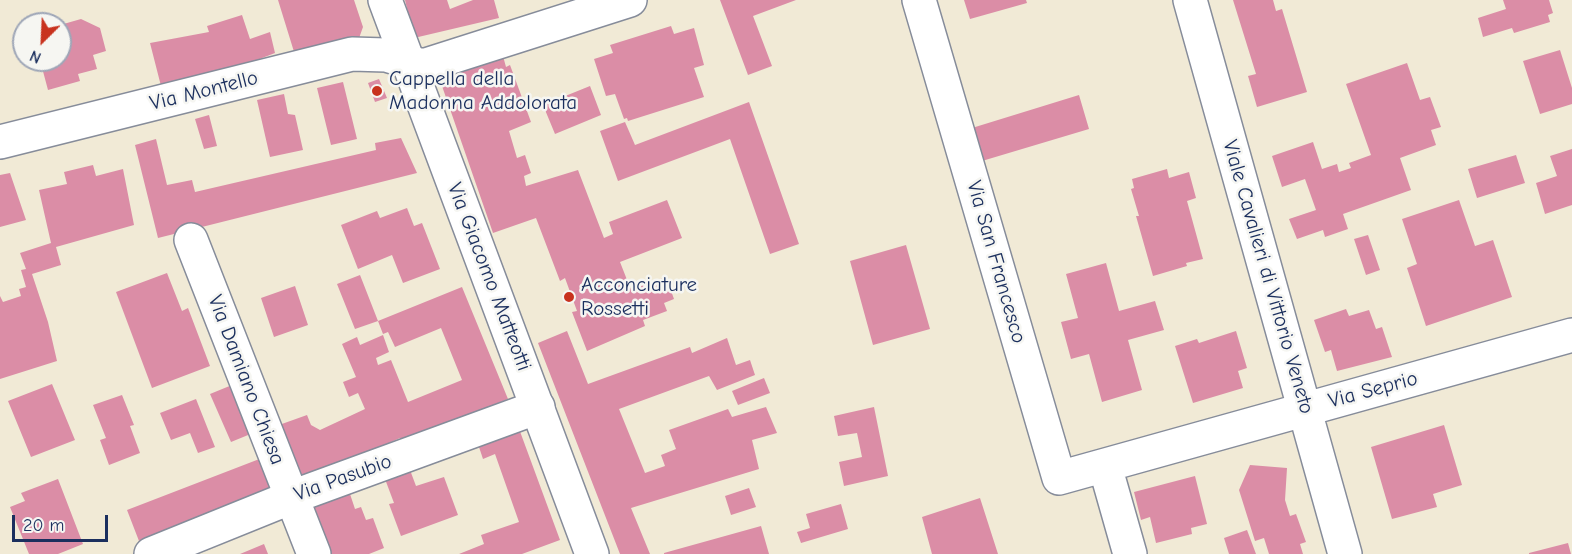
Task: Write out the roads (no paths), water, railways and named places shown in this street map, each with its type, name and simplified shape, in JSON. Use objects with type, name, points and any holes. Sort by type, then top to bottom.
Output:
[{"type":"street","name":"Via Giacomo Matteotti","points":[[385,0],[592,554]]},
{"type":"street","name":"Via San Francesco","points":[[919,0],[1059,478],[1105,466]]},
{"type":"street","name":"Viale Cavalieri di Vittorio Veneto","points":[[1190,0],[1345,554]]},
{"type":"street","points":[[409,64],[423,66],[620,2]]},
{"type":"street","name":"Via Montello","points":[[0,142],[352,54],[386,55],[409,64]]},
{"type":"street","name":"Via Damiano Chiesa","points":[[191,240],[314,554]]},
{"type":"street","name":"Via Seprio","points":[[1105,466],[1572,335]]},
{"type":"street","name":"Via Pasubio","points":[[151,554],[292,497],[538,407]]},
{"type":"street","points":[[1105,466],[1130,554]]},
{"type":"place","name":"Cappella della Madonna Addolorata","points":[[377,91]]},
{"type":"place","name":"Acconciature Rossetti","points":[[569,297]]}]
